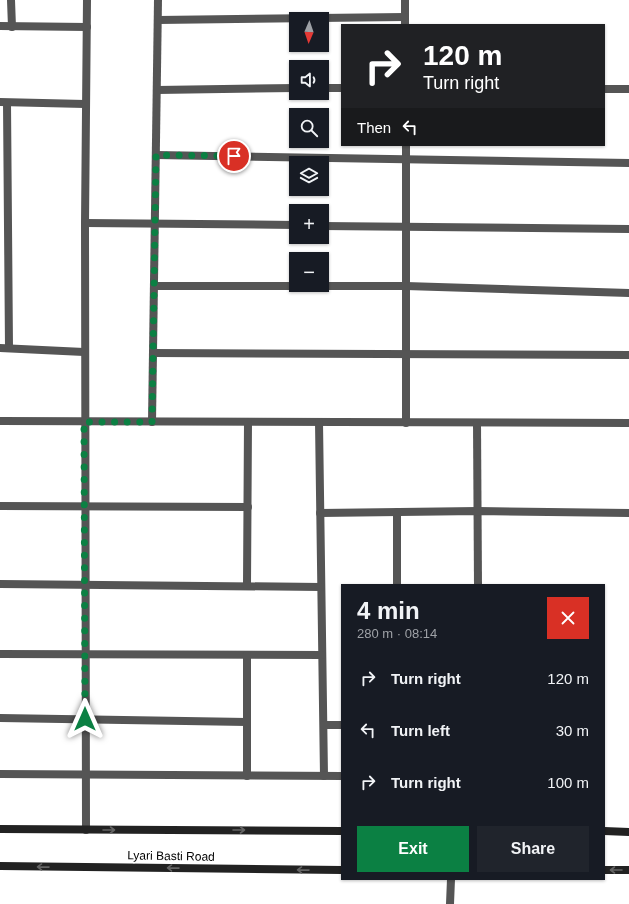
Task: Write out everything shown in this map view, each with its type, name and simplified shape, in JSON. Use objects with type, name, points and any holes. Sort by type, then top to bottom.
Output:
[{"type":"main road","points":[[0,829],[341,831]]},
{"type":"main road","points":[[605,831],[629,832]]},
{"type":"main road","name":"Lyari Basti Road","points":[[0,866],[341,870]]},
{"type":"main road","points":[[605,870],[629,870]]},
{"type":"street","points":[[11,0],[12,27]]},
{"type":"street","points":[[86,830],[84,352],[87,0]]},
{"type":"street","points":[[152,422],[158,0]]},
{"type":"street","points":[[158,20],[405,21],[405,0]]},
{"type":"street","points":[[0,26],[87,27]]},
{"type":"street","points":[[157,90],[289,88]]},
{"type":"street","points":[[329,88],[341,88]]},
{"type":"street","points":[[605,89],[629,89]]},
{"type":"street","points":[[9,348],[4,216],[3,102],[85,104]]},
{"type":"street","points":[[406,146],[406,423]]},
{"type":"street","points":[[156,155],[629,162]]},
{"type":"street","points":[[85,223],[289,225]]},
{"type":"street","points":[[329,226],[629,229]]},
{"type":"street","points":[[154,286],[406,286],[629,292]]},
{"type":"street","points":[[0,348],[84,352]]},
{"type":"street","points":[[153,353],[629,355]]},
{"type":"street","points":[[0,421],[629,423]]},
{"type":"street","points":[[247,586],[248,422]]},
{"type":"street","points":[[318,422],[324,776]]},
{"type":"street","points":[[477,423],[478,584]]},
{"type":"street","points":[[0,506],[248,507]]},
{"type":"street","points":[[320,513],[478,511],[629,514]]},
{"type":"street","points":[[397,512],[397,584]]},
{"type":"street","points":[[0,584],[321,587]]},
{"type":"street","points":[[0,654],[322,655]]},
{"type":"street","points":[[247,655],[247,776]]},
{"type":"street","points":[[0,718],[247,722]]},
{"type":"street","points":[[324,725],[341,724]]},
{"type":"street","points":[[0,774],[341,776]]},
{"type":"street","points":[[450,904],[451,880]]},
{"type":"route","points":[[85,719],[84,422],[152,422],[156,155],[234,156]]}]
